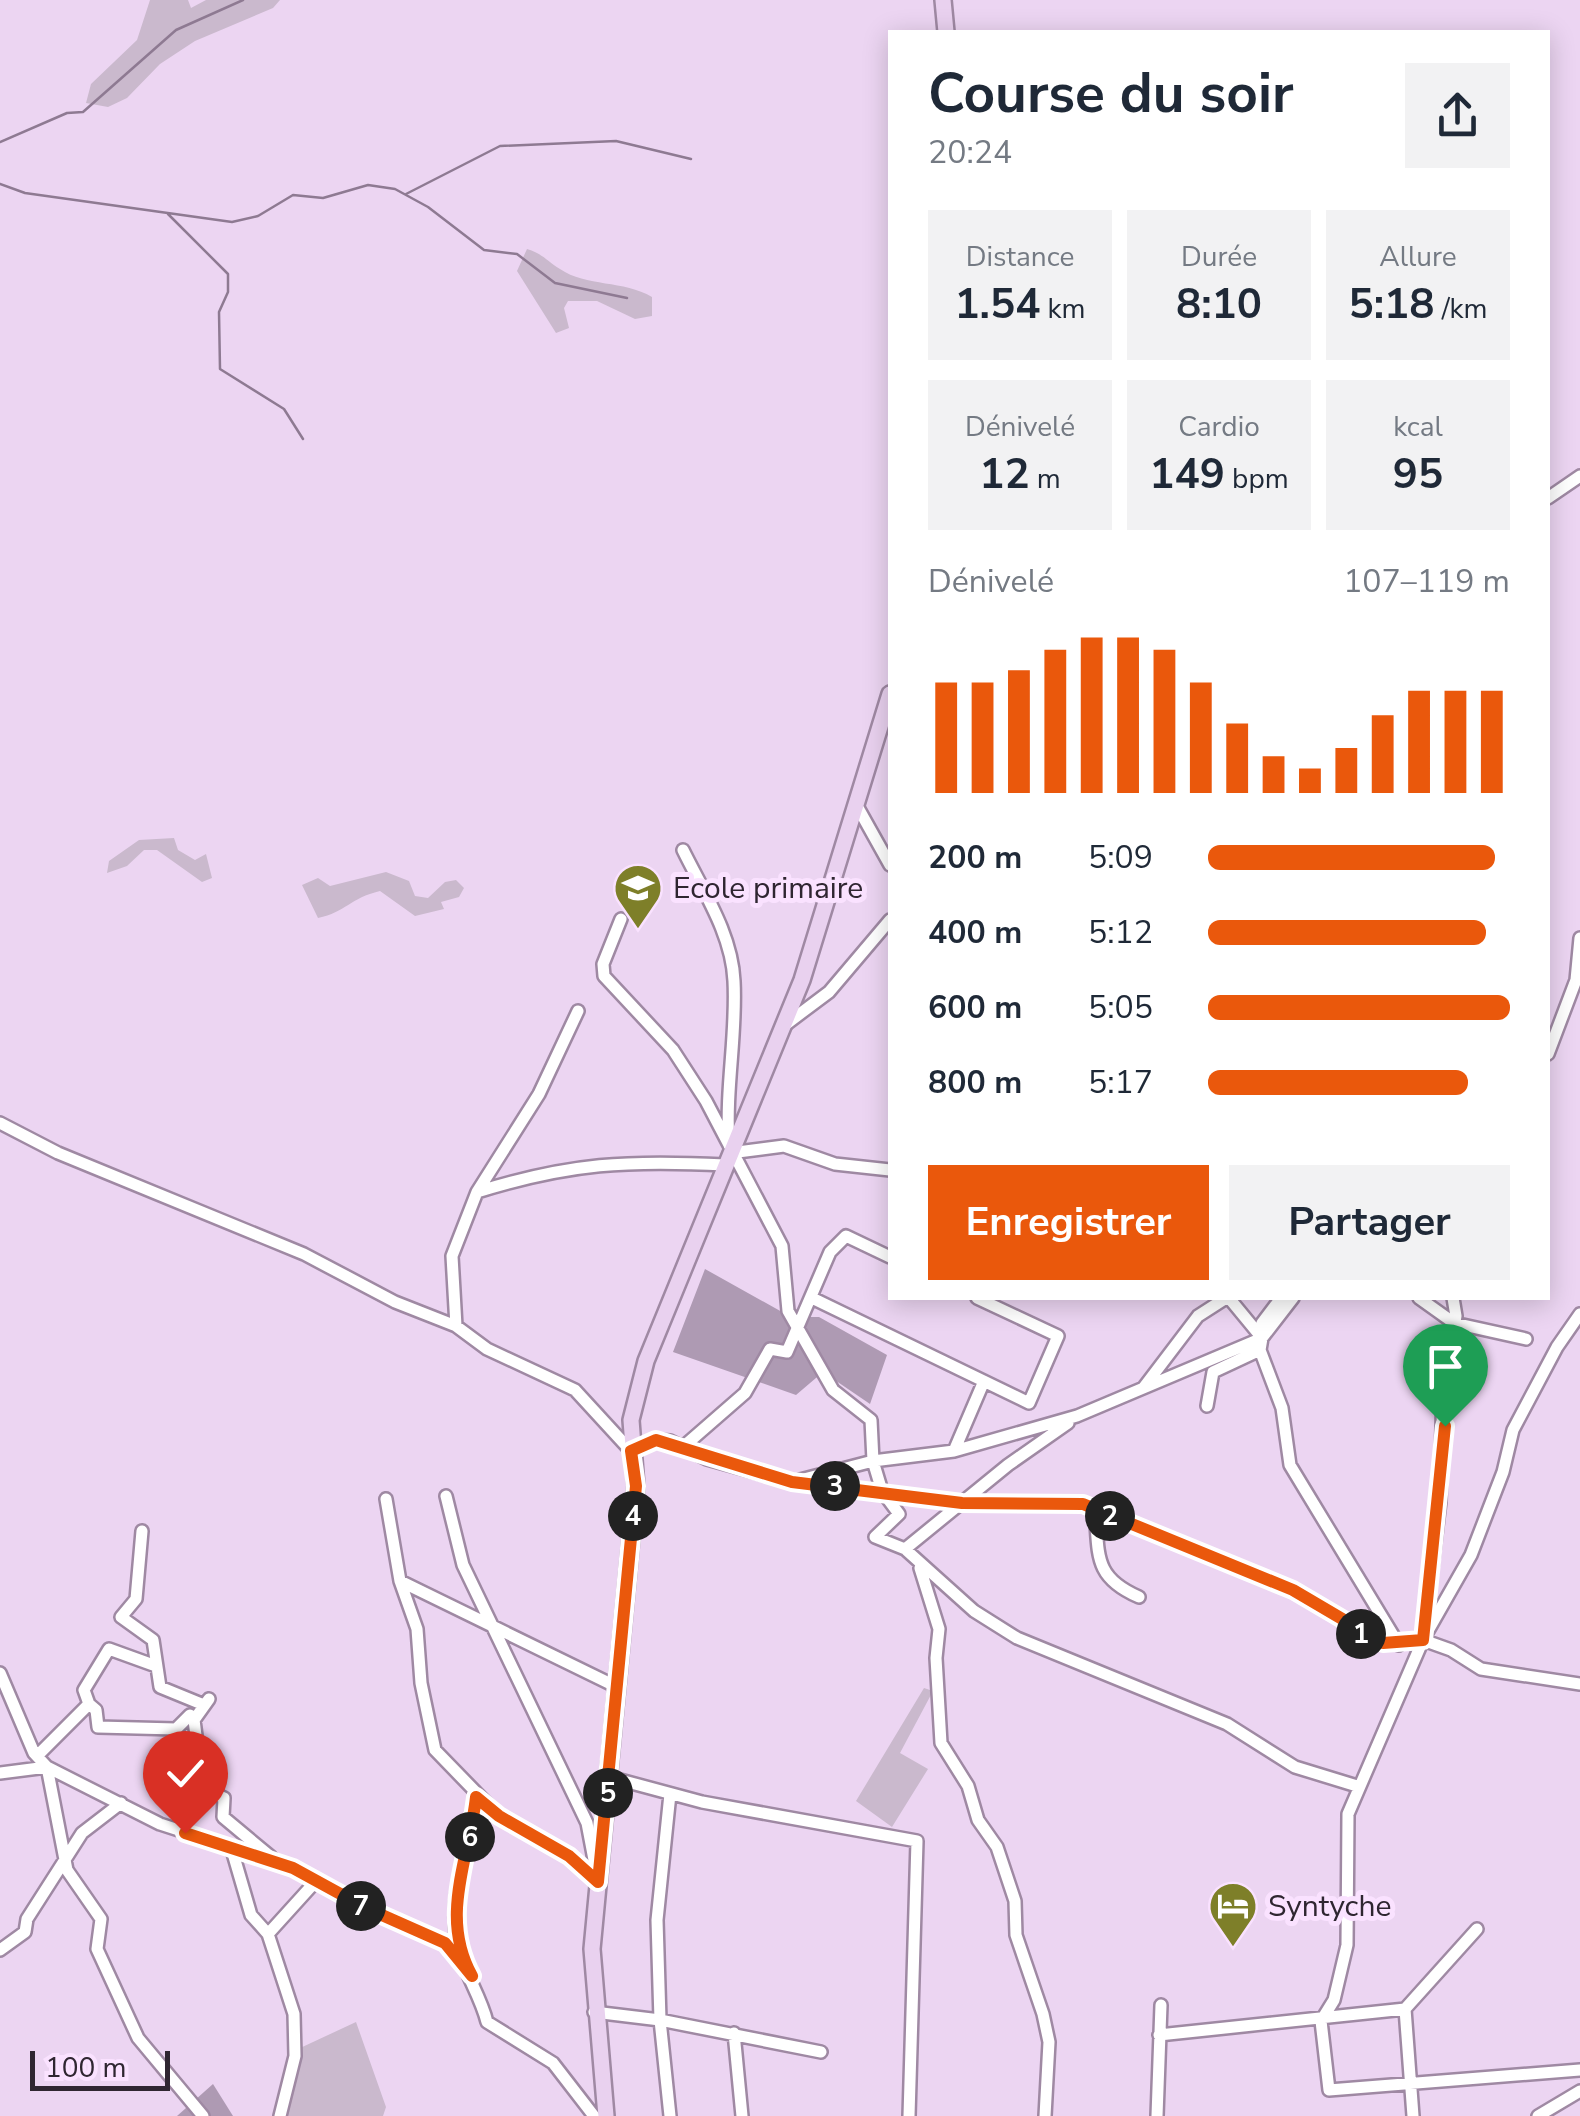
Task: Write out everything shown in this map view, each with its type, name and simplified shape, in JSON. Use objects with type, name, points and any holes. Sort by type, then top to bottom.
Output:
[{"type":"street","points":[[943,0],[946,30]]},
{"type":"street","points":[[1550,497],[1580,476]]},
{"type":"street","points":[[606,2116],[594,2012],[592,1949],[636,1486],[631,1420],[646,1361],[785,1025],[888,701]]},
{"type":"street","points":[[857,806],[888,862]]},
{"type":"street","points":[[683,850],[722,928],[734,979],[726,1096],[728,1159]]},
{"type":"street","points":[[621,919],[604,964],[604,976],[673,1050],[706,1101],[728,1159],[748,1174],[782,1246],[788,1311],[833,1390],[871,1420],[873,1461],[882,1491],[899,1514],[875,1537],[906,1549],[974,1611],[1017,1638],[1226,1724],[1295,1767],[1357,1786]]},
{"type":"street","points":[[785,1025],[829,992],[888,922]]},
{"type":"street","points":[[1550,1049],[1576,980],[1580,938]]},
{"type":"street","points":[[456,1326],[452,1256],[476,1192],[539,1094],[578,1010]]},
{"type":"street","points":[[0,1123],[58,1154],[304,1254],[395,1302],[456,1326],[487,1349],[575,1390],[631,1451]]},
{"type":"street","points":[[476,1192],[539,1172],[632,1160],[728,1159],[784,1146],[835,1164],[888,1170]]},
{"type":"street","points":[[682,1447],[745,1393],[770,1350],[786,1352],[830,1252],[846,1236],[888,1256]]},
{"type":"street","points":[[812,1298],[1029,1403],[1058,1336],[981,1300]]},
{"type":"street","points":[[1141,1390],[1198,1316],[1225,1300]]},
{"type":"street","points":[[1229,1300],[1261,1344],[1282,1408],[1290,1465],[1399,1644]]},
{"type":"street","points":[[1261,1344],[1262,1323],[1279,1300]]},
{"type":"street","points":[[1208,1406],[1214,1372],[1261,1344],[1292,1300]]},
{"type":"street","points":[[1422,1300],[1454,1322],[1526,1339]]},
{"type":"street","points":[[1423,1640],[1440,1502],[1443,1388],[1454,1322],[1452,1300]]},
{"type":"street","points":[[1580,1314],[1528,1399],[1471,1554],[1423,1640],[1396,1711],[1357,1786],[1348,1814],[1346,1844],[1351,1887],[1348,1945],[1334,2000],[1320,2021],[1329,2090],[1580,2070]]},
{"type":"street","points":[[792,1482],[873,1461],[954,1451],[1078,1416],[1261,1344]]},
{"type":"street","points":[[954,1451],[984,1381]]},
{"type":"street","points":[[906,1549],[1078,1416]]},
{"type":"street","points":[[631,1451],[656,1440],[707,1459],[792,1482],[962,1503],[1083,1504],[1293,1590],[1363,1635],[1399,1644],[1423,1640],[1451,1650],[1481,1669],[1580,1684]]},
{"type":"street","points":[[446,1496],[463,1565],[588,1823],[598,1882]]},
{"type":"street","points":[[386,1499],[400,1581],[417,1629],[422,1697],[435,1750],[476,1797],[499,1816],[569,1856],[598,1882]]},
{"type":"street","points":[[1095,1510],[1100,1564],[1114,1586],[1139,1597]]},
{"type":"street","points":[[142,1532],[136,1599],[121,1616],[153,1640],[160,1687],[206,1702],[176,1729],[98,1727],[96,1710],[88,1704],[84,1690],[110,1649],[156,1666]]},
{"type":"street","points":[[918,1564],[933,1599],[939,1629],[936,1658],[940,1743],[996,1847],[1015,1901],[1016,1935],[1043,2014],[1048,2042],[1046,2116]]},
{"type":"street","points":[[400,1581],[616,1687]]},
{"type":"street","points":[[0,1672],[37,1756],[47,1767],[160,1824],[232,1850],[275,1860]]},
{"type":"street","points":[[172,1692],[192,1718],[199,1759],[211,1792],[224,1798],[223,1817],[275,1860],[445,1943],[472,1976]]},
{"type":"street","points":[[37,1756],[88,1704]]},
{"type":"street","points":[[0,1773],[47,1767]]},
{"type":"street","points":[[47,1767],[66,1870],[101,1919],[97,1949],[138,2038],[203,2116]]},
{"type":"street","points":[[610,1777],[670,1794],[917,1840],[909,2116]]},
{"type":"street","points":[[670,1794],[657,1920],[660,2020],[670,2116]]},
{"type":"street","points":[[476,1797],[454,1904],[459,1952],[488,2022],[553,2062],[594,2116]]},
{"type":"street","points":[[0,1950],[25,1932],[27,1919],[82,1833],[122,1803]]},
{"type":"street","points":[[232,1850],[252,1915],[268,1934],[294,2014],[295,2056],[280,2116]]},
{"type":"street","points":[[268,1934],[316,1881]]},
{"type":"street","points":[[1159,2035],[1405,2009],[1477,1930]]},
{"type":"street","points":[[1157,2116],[1161,2005]]},
{"type":"street","points":[[1405,2009],[1413,2116]]},
{"type":"street","points":[[594,2012],[734,2033],[821,2052]]},
{"type":"street","points":[[734,2033],[742,2116]]},
{"type":"street","points":[[1538,2116],[1580,2091]]},
{"type":"shaded area","points":[[150,0],[188,0],[191,8],[206,0],[280,0],[273,8],[195,41],[160,64],[127,98],[108,107],[86,103],[91,84],[137,40]]},
{"type":"shaded area","points":[[527,249],[570,275],[652,297],[652,316],[635,319],[597,301],[568,301],[564,308],[569,328],[556,333],[517,271]]},
{"type":"shaded area","points":[[174,838],[178,850],[195,860],[206,854],[212,878],[202,882],[157,850],[144,850],[127,866],[107,873],[109,861],[139,840]]},
{"type":"shaded area","points":[[386,872],[409,881],[415,896],[428,898],[445,882],[456,880],[464,888],[459,897],[441,902],[444,909],[415,916],[380,891],[318,918],[302,885],[318,878],[330,886]]},
{"type":"shaded area","points":[[705,1269],[791,1317],[819,1317],[887,1355],[870,1404],[823,1372],[796,1395],[673,1352]]},
{"type":"shaded area","points":[[924,1688],[933,1691],[900,1753],[928,1769],[892,1827],[856,1801]]},
{"type":"shaded area","points":[[356,2022],[386,2107],[383,2116],[287,2116],[298,2049]]},
{"type":"shaded area","points":[[213,2084],[233,2116],[177,2116]]},
{"type":"waterway","points":[[0,142],[67,113],[83,112],[176,30],[243,0]]},
{"type":"waterway","points":[[406,194],[500,146],[616,141],[691,159]]},
{"type":"waterway","points":[[0,184],[25,193],[232,222],[258,216],[293,195],[323,198],[368,185],[395,189],[428,207],[484,250],[517,254],[555,283],[627,298]]},
{"type":"waterway","points":[[168,214],[228,274],[228,292],[219,312],[220,369],[284,409],[303,439]]},
{"type":"place","name":"Ecole primaire","points":[[638,930]]},
{"type":"place","name":"Syntyche","points":[[1233,1948]]},
{"type":"route","points":[[185,1833],[275,1860],[401,1926],[445,1943],[472,1976],[459,1952],[454,1904],[473,1827],[476,1797],[499,1816],[569,1856],[598,1882],[636,1486],[631,1451],[656,1440],[670,1441],[707,1459],[792,1482],[962,1503],[1083,1504],[1293,1590],[1363,1635],[1399,1644],[1423,1640],[1445,1426]]}]
